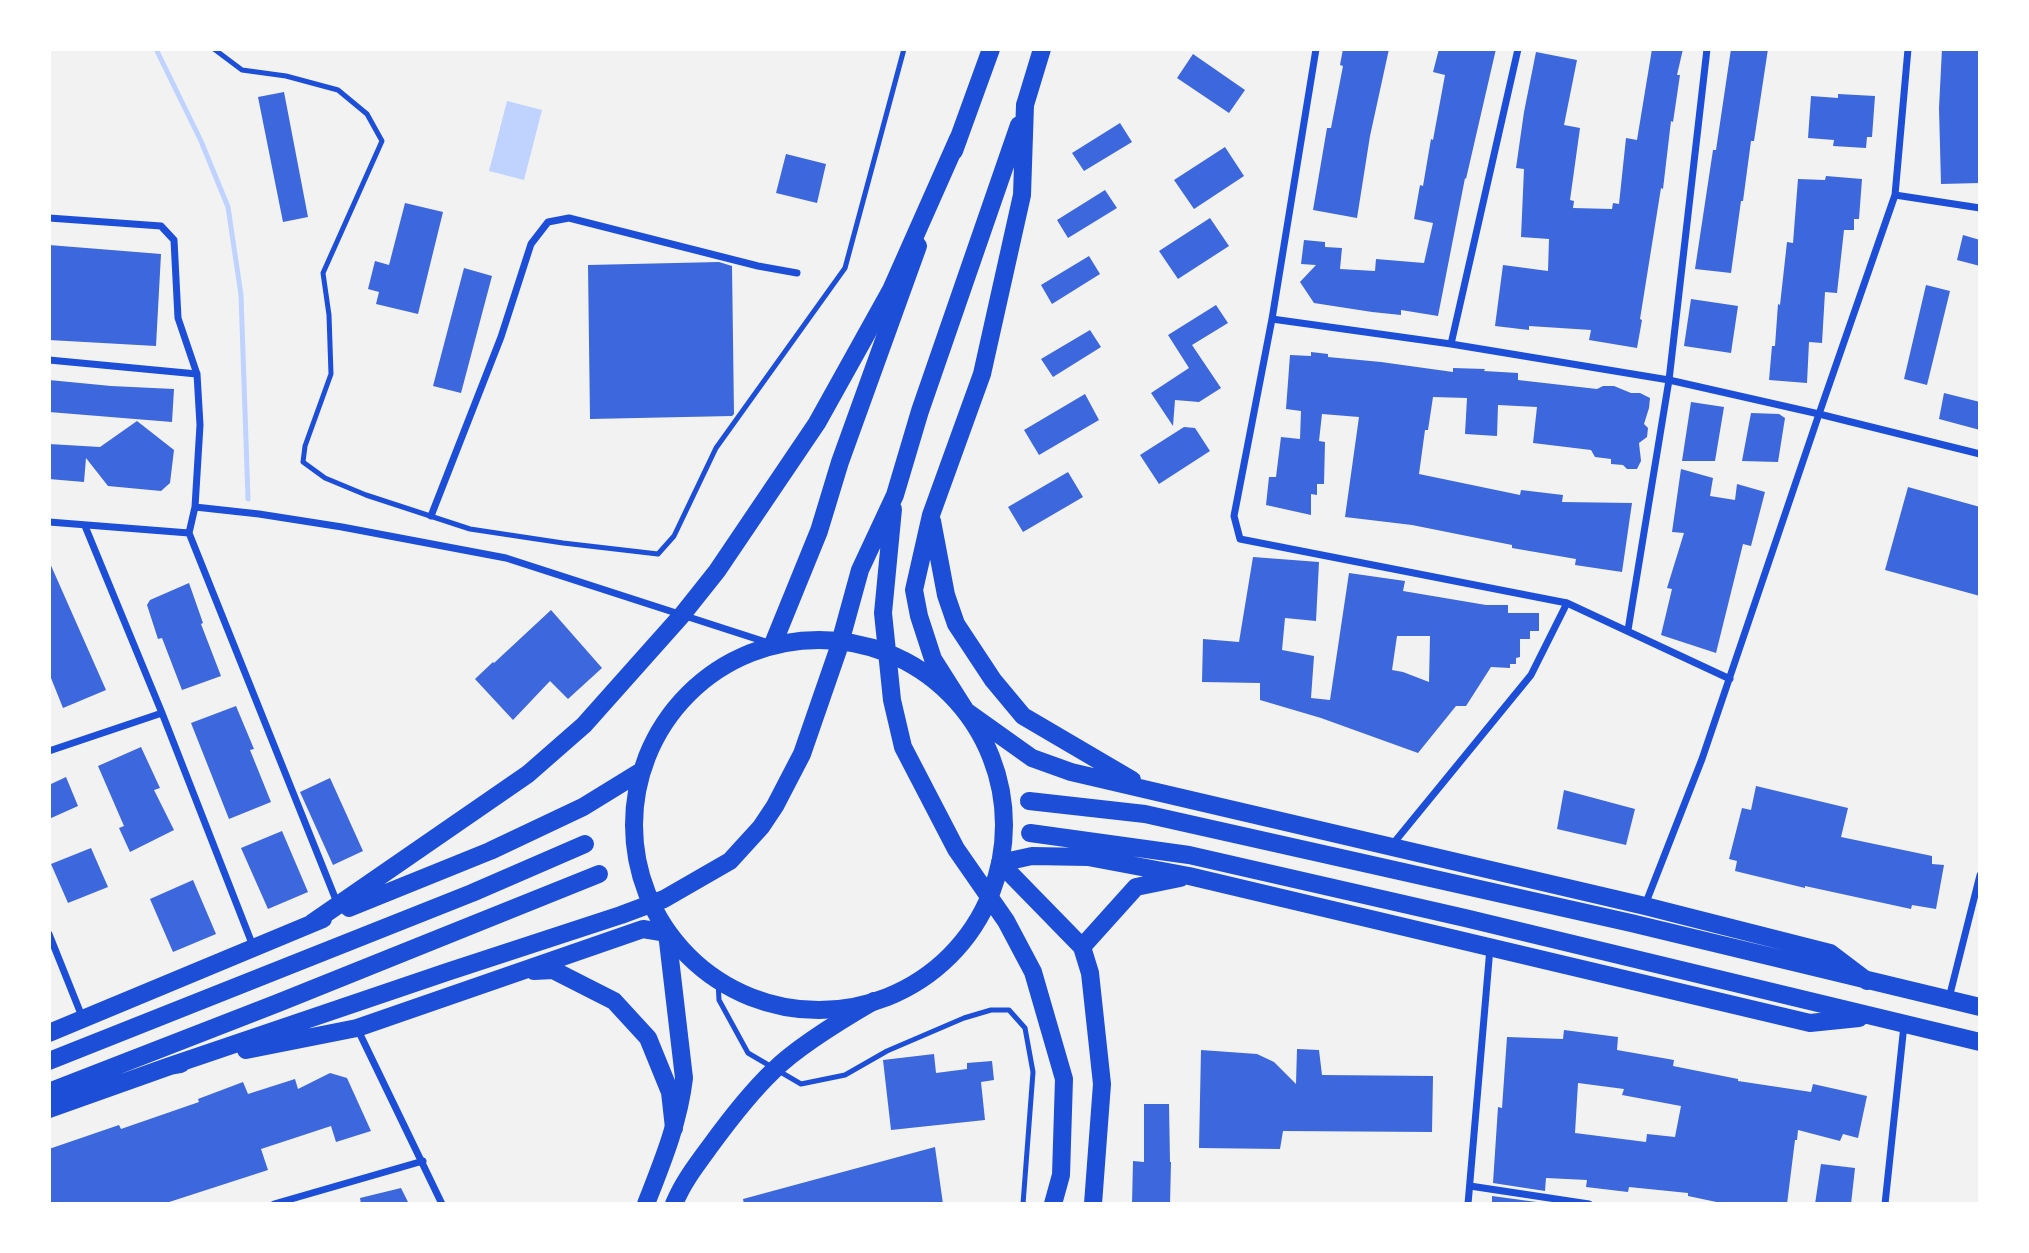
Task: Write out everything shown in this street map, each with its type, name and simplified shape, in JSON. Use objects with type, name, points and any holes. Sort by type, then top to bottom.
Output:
[{"type":"main road","points":[[773,644],[815,542],[848,439],[991,49]]},
{"type":"main road","points":[[49,1109],[621,915],[664,899],[730,861],[761,827],[803,754],[838,650],[860,570],[895,495],[920,411],[1026,105],[1042,49]]},
{"type":"main road","points":[[674,1204],[682,1186],[720,1134],[775,1069],[874,1001],[910,985],[942,963],[969,934],[988,900],[1000,863],[1004,810],[992,758],[933,659],[914,590],[931,515],[985,361],[1021,195],[1026,105]]},
{"type":"main road","points":[[312,923],[528,774],[584,725],[682,615],[717,571],[817,423],[891,290],[958,139]]},
{"type":"main road","points":[[895,495],[883,613],[892,700],[903,747],[956,849],[1006,921],[1033,972],[1064,1079],[1061,1175],[1053,1204]]},
{"type":"main road","points":[[931,515],[946,595],[956,624],[993,680],[1023,716],[1147,789]]},
{"type":"main road","points":[[874,1001],[835,1009],[794,1008],[754,999],[718,981],[691,959],[667,933],[642,883],[632,827],[640,772],[668,715],[715,670],[773,644],[827,639],[879,649],[927,674],[966,711],[1032,758],[1071,772],[1645,906],[1830,953],[1867,981]]},
{"type":"main road","points":[[49,1033],[490,851],[583,807],[640,772]]},
{"type":"main road","points":[[1029,801],[1158,817],[1631,923],[1980,1007]]},
{"type":"main road","points":[[1030,833],[1189,855],[1465,918],[1980,1042]]},
{"type":"main road","points":[[49,1061],[472,893],[585,844]]},
{"type":"main road","points":[[1000,863],[1032,856],[1088,857],[1189,876],[1810,1023],[1874,1016]]},
{"type":"main road","points":[[1000,863],[1082,947],[1090,973],[1102,1084],[1093,1204]]},
{"type":"main road","points":[[49,1092],[598,874]]},
{"type":"main road","points":[[1082,947],[1136,887],[1189,876]]},
{"type":"main road","points":[[170,1066],[356,1028],[643,929],[667,933]]},
{"type":"main road","points":[[646,1204],[674,1128],[682,1099],[684,1078],[667,933]]},
{"type":"main road","points":[[520,971],[553,970],[614,1001],[648,1038],[670,1093],[674,1128]]},
{"type":"street","points":[[1317,49],[1272,319],[1234,516],[1240,539],[1567,603],[1730,679]]},
{"type":"street","points":[[1451,344],[1518,49]]},
{"type":"street","points":[[1628,631],[1670,380],[1707,49]]},
{"type":"street","points":[[1645,906],[1702,759],[1895,195],[1908,49]]},
{"type":"street","points":[[1895,195],[1980,208]]},
{"type":"street","points":[[49,218],[162,226],[174,240],[178,318],[197,374],[200,425],[195,507],[189,533],[339,905]]},
{"type":"street","points":[[431,516],[501,337],[531,244],[548,222],[569,218],[797,273]]},
{"type":"street","points":[[1272,319],[1451,344],[1670,380],[1980,454]]},
{"type":"street","points":[[49,360],[197,374]]},
{"type":"street","points":[[195,507],[342,527],[506,558],[773,644]]},
{"type":"street","points":[[49,522],[189,533]]},
{"type":"street","points":[[85,526],[162,713],[253,947]]},
{"type":"street","points":[[1391,846],[1531,675],[1567,603]]},
{"type":"street","points":[[49,751],[162,713]]},
{"type":"street","points":[[1948,999],[1980,875]]},
{"type":"street","points":[[49,934],[83,1020]]},
{"type":"street","points":[[1468,1204],[1490,947]]},
{"type":"street","points":[[1885,1204],[1904,1024]]},
{"type":"street","points":[[356,1028],[442,1204]]},
{"type":"street","points":[[274,1204],[423,1161]]},
{"type":"street","points":[[1470,1186],[1589,1204]]},
{"type":"lane","points":[[214,49],[242,70],[286,76],[338,90],[367,114],[382,141],[323,273],[331,374],[305,446],[303,462],[325,478],[366,495],[470,529],[658,554],[674,536],[716,448],[845,268],[904,49]]},
{"type":"lane","points":[[718,981],[719,1000],[748,1053],[801,1084],[845,1076],[887,1051],[964,1018],[991,1010],[1009,1010],[1025,1028],[1033,1072],[1023,1204]]},
{"type":"water","points":[[507,101],[542,110],[524,180],[489,171]]},
{"type":"building","points":[[1343,49],[1389,49],[1370,136],[1357,218],[1313,210],[1327,128],[1331,128],[1343,66],[1340,65]]},
{"type":"building","points":[[1439,49],[1496,49],[1465,178],[1438,316],[1401,310],[1401,315],[1372,312],[1314,303],[1300,282],[1316,265],[1301,264],[1304,240],[1325,242],[1325,247],[1342,248],[1340,269],[1375,271],[1376,259],[1424,263],[1433,223],[1414,219],[1445,75],[1433,72]]},
{"type":"building","points":[[1652,49],[1683,49],[1637,348],[1589,340],[1591,330],[1529,326],[1529,330],[1495,326],[1503,265],[1548,271],[1549,239],[1521,237],[1524,169],[1516,168],[1536,52],[1577,60],[1564,125],[1580,128],[1570,200],[1574,201],[1573,208],[1612,209],[1613,203],[1619,204],[1626,138],[1637,140]]},
{"type":"building","points":[[1731,49],[1768,49],[1731,273],[1695,269]]},
{"type":"building","points":[[1942,49],[1980,49],[1980,183],[1941,184],[1939,108]]},
{"type":"building","points":[[1193,54],[1245,90],[1229,113],[1177,78]]},
{"type":"building","points":[[284,92],[308,217],[283,222],[258,97]]},
{"type":"building","points":[[1838,94],[1875,96],[1872,137],[1867,137],[1866,148],[1833,146],[1834,140],[1808,138],[1811,96],[1838,98]]},
{"type":"building","points":[[1120,123],[1132,142],[1084,171],[1072,153]]},
{"type":"building","points":[[1225,147],[1244,176],[1194,209],[1174,180]]},
{"type":"building","points":[[786,154],[826,164],[817,203],[776,193]]},
{"type":"building","points":[[1826,176],[1862,179],[1859,219],[1854,219],[1854,230],[1844,230],[1837,293],[1825,292],[1822,343],[1809,342],[1807,383],[1769,380],[1787,242],[1793,243],[1798,179],[1825,180]]},
{"type":"building","points":[[1105,190],[1117,208],[1068,238],[1057,220]]},
{"type":"building","points":[[405,203],[443,212],[418,314],[376,304],[379,292],[368,289],[375,261],[389,265]]},
{"type":"building","points":[[1210,218],[1229,246],[1178,279],[1159,251]]},
{"type":"building","points":[[1963,235],[1980,240],[1980,266],[1957,260]]},
{"type":"building","points":[[49,245],[161,254],[156,346],[49,340]]},
{"type":"building","points":[[1089,256],[1100,274],[1052,304],[1041,285]]},
{"type":"building","points":[[719,262],[732,266],[734,414],[590,419],[588,265]]},
{"type":"building","points":[[464,268],[492,276],[461,393],[433,386]]},
{"type":"building","points":[[1926,285],[1950,291],[1927,385],[1904,379]]},
{"type":"building","points":[[1691,299],[1738,306],[1731,353],[1684,346]]},
{"type":"building","points":[[1216,305],[1228,323],[1192,345],[1221,388],[1199,402],[1175,400],[1173,426],[1151,393],[1189,368],[1168,335]]},
{"type":"building","points":[[1090,330],[1101,347],[1053,377],[1041,359]]},
{"type":"building","points":[[1311,352],[1328,354],[1328,357],[1453,372],[1453,368],[1518,373],[1518,380],[1597,389],[1614,386],[1650,398],[1644,424],[1648,428],[1647,437],[1639,443],[1641,461],[1637,469],[1611,464],[1611,459],[1595,457],[1591,450],[1533,443],[1537,407],[1498,405],[1497,436],[1465,434],[1467,398],[1433,397],[1428,430],[1425,430],[1419,474],[1520,495],[1521,490],[1563,495],[1562,502],[1632,503],[1622,572],[1575,565],[1576,559],[1512,548],[1512,545],[1412,525],[1345,517],[1359,417],[1322,414],[1319,441],[1325,442],[1324,484],[1317,484],[1317,495],[1311,494],[1311,515],[1266,505],[1269,477],[1276,477],[1281,437],[1300,439],[1301,411],[1286,409],[1290,355],[1311,356]]},
{"type":"building","points":[[49,380],[174,389],[172,422],[49,412]]},
{"type":"building","points":[[1944,393],[1980,402],[1980,430],[1939,419]]},
{"type":"building","points":[[1085,394],[1099,420],[1039,455],[1024,430]]},
{"type":"building","points":[[1691,402],[1724,407],[1715,461],[1682,461]]},
{"type":"building","points":[[1751,413],[1779,414],[1785,418],[1778,462],[1742,461]]},
{"type":"building","points":[[137,421],[174,450],[170,483],[161,491],[108,486],[86,458],[84,482],[49,479],[49,444],[100,447]]},
{"type":"building","points":[[1184,427],[1195,428],[1210,451],[1159,484],[1140,455]]},
{"type":"building","points":[[1681,469],[1713,478],[1710,496],[1735,500],[1737,484],[1765,492],[1751,546],[1743,544],[1716,653],[1661,635],[1672,589],[1667,588],[1684,533],[1672,532]]},
{"type":"building","points":[[1068,472],[1083,497],[1023,532],[1008,507]]},
{"type":"building","points":[[1908,487],[1980,507],[1980,596],[1885,570]]},
{"type":"building","points":[[1253,557],[1319,562],[1316,621],[1285,618],[1282,650],[1314,656],[1311,698],[1330,700],[1349,573],[1405,581],[1403,591],[1486,605],[1508,605],[1508,613],[1539,613],[1539,631],[1530,631],[1530,639],[1520,639],[1520,657],[1516,658],[1516,664],[1510,664],[1510,668],[1491,667],[1466,706],[1456,706],[1418,753],[1321,718],[1260,700],[1260,683],[1202,682],[1203,639],[1239,642]],"holes":[[[1397,636],[1430,636],[1429,682],[1392,670]]]},
{"type":"building","points":[[49,561],[106,690],[63,708],[49,673]]},
{"type":"building","points":[[189,583],[221,676],[182,690],[162,638],[158,639],[147,605],[150,600]]},
{"type":"building","points":[[551,610],[602,668],[568,699],[550,681],[513,720],[475,679]]},
{"type":"building","points":[[236,706],[254,749],[250,750],[271,802],[229,819],[191,723]]},
{"type":"building","points":[[141,747],[160,788],[154,790],[174,830],[130,852],[119,828],[124,826],[98,766]]},
{"type":"building","points":[[66,777],[78,806],[49,819],[49,785]]},
{"type":"building","points":[[330,778],[363,851],[333,865],[300,792]]},
{"type":"building","points":[[1756,786],[1848,808],[1841,837],[1932,856],[1932,864],[1944,865],[1936,909],[1912,905],[1911,909],[1735,871],[1737,861],[1729,859],[1742,808],[1751,810]]},
{"type":"building","points":[[1564,790],[1635,809],[1626,845],[1557,829]]},
{"type":"building","points":[[282,831],[308,892],[268,909],[241,848]]},
{"type":"building","points":[[91,848],[108,887],[68,903],[51,864]]},
{"type":"building","points":[[193,880],[216,934],[173,952],[150,899]]},
{"type":"building","points":[[1564,1030],[1618,1037],[1617,1050],[1674,1060],[1673,1066],[1738,1081],[1811,1092],[1813,1084],[1867,1096],[1858,1138],[1843,1134],[1840,1141],[1798,1130],[1787,1204],[1726,1204],[1688,1196],[1688,1193],[1629,1187],[1628,1192],[1586,1187],[1587,1180],[1546,1178],[1545,1191],[1493,1183],[1498,1107],[1502,1108],[1507,1037],[1563,1039]],"holes":[[[1578,1083],[1624,1089],[1622,1095],[1681,1106],[1675,1137],[1647,1134],[1646,1142],[1575,1133]]]},
{"type":"building","points":[[1297,1049],[1319,1050],[1322,1075],[1433,1076],[1432,1132],[1283,1131],[1280,1149],[1199,1148],[1201,1050],[1257,1054],[1274,1062],[1296,1084]]},
{"type":"building","points":[[934,1054],[936,1073],[967,1069],[967,1063],[992,1061],[994,1080],[981,1082],[985,1120],[891,1130],[883,1060]]},
{"type":"building","points":[[330,1073],[347,1078],[371,1131],[336,1142],[331,1126],[261,1149],[268,1170],[163,1204],[49,1204],[49,1149],[119,1125],[121,1129],[199,1102],[198,1099],[243,1082],[248,1094],[295,1079],[298,1089]]},
{"type":"building","points":[[1144,1104],[1169,1104],[1170,1204],[1132,1204],[1133,1161],[1144,1162]]},
{"type":"building","points":[[935,1147],[943,1204],[744,1204],[743,1199]]},
{"type":"building","points":[[1821,1164],[1855,1168],[1851,1204],[1815,1204]]},
{"type":"building","points":[[401,1188],[409,1204],[361,1204],[360,1198]]},
{"type":"building","points":[[1492,1196],[1544,1203],[1544,1204],[1492,1204]]},
{"type":"waterway","points":[[156,49],[201,141],[228,207],[241,295],[248,499]]}]
